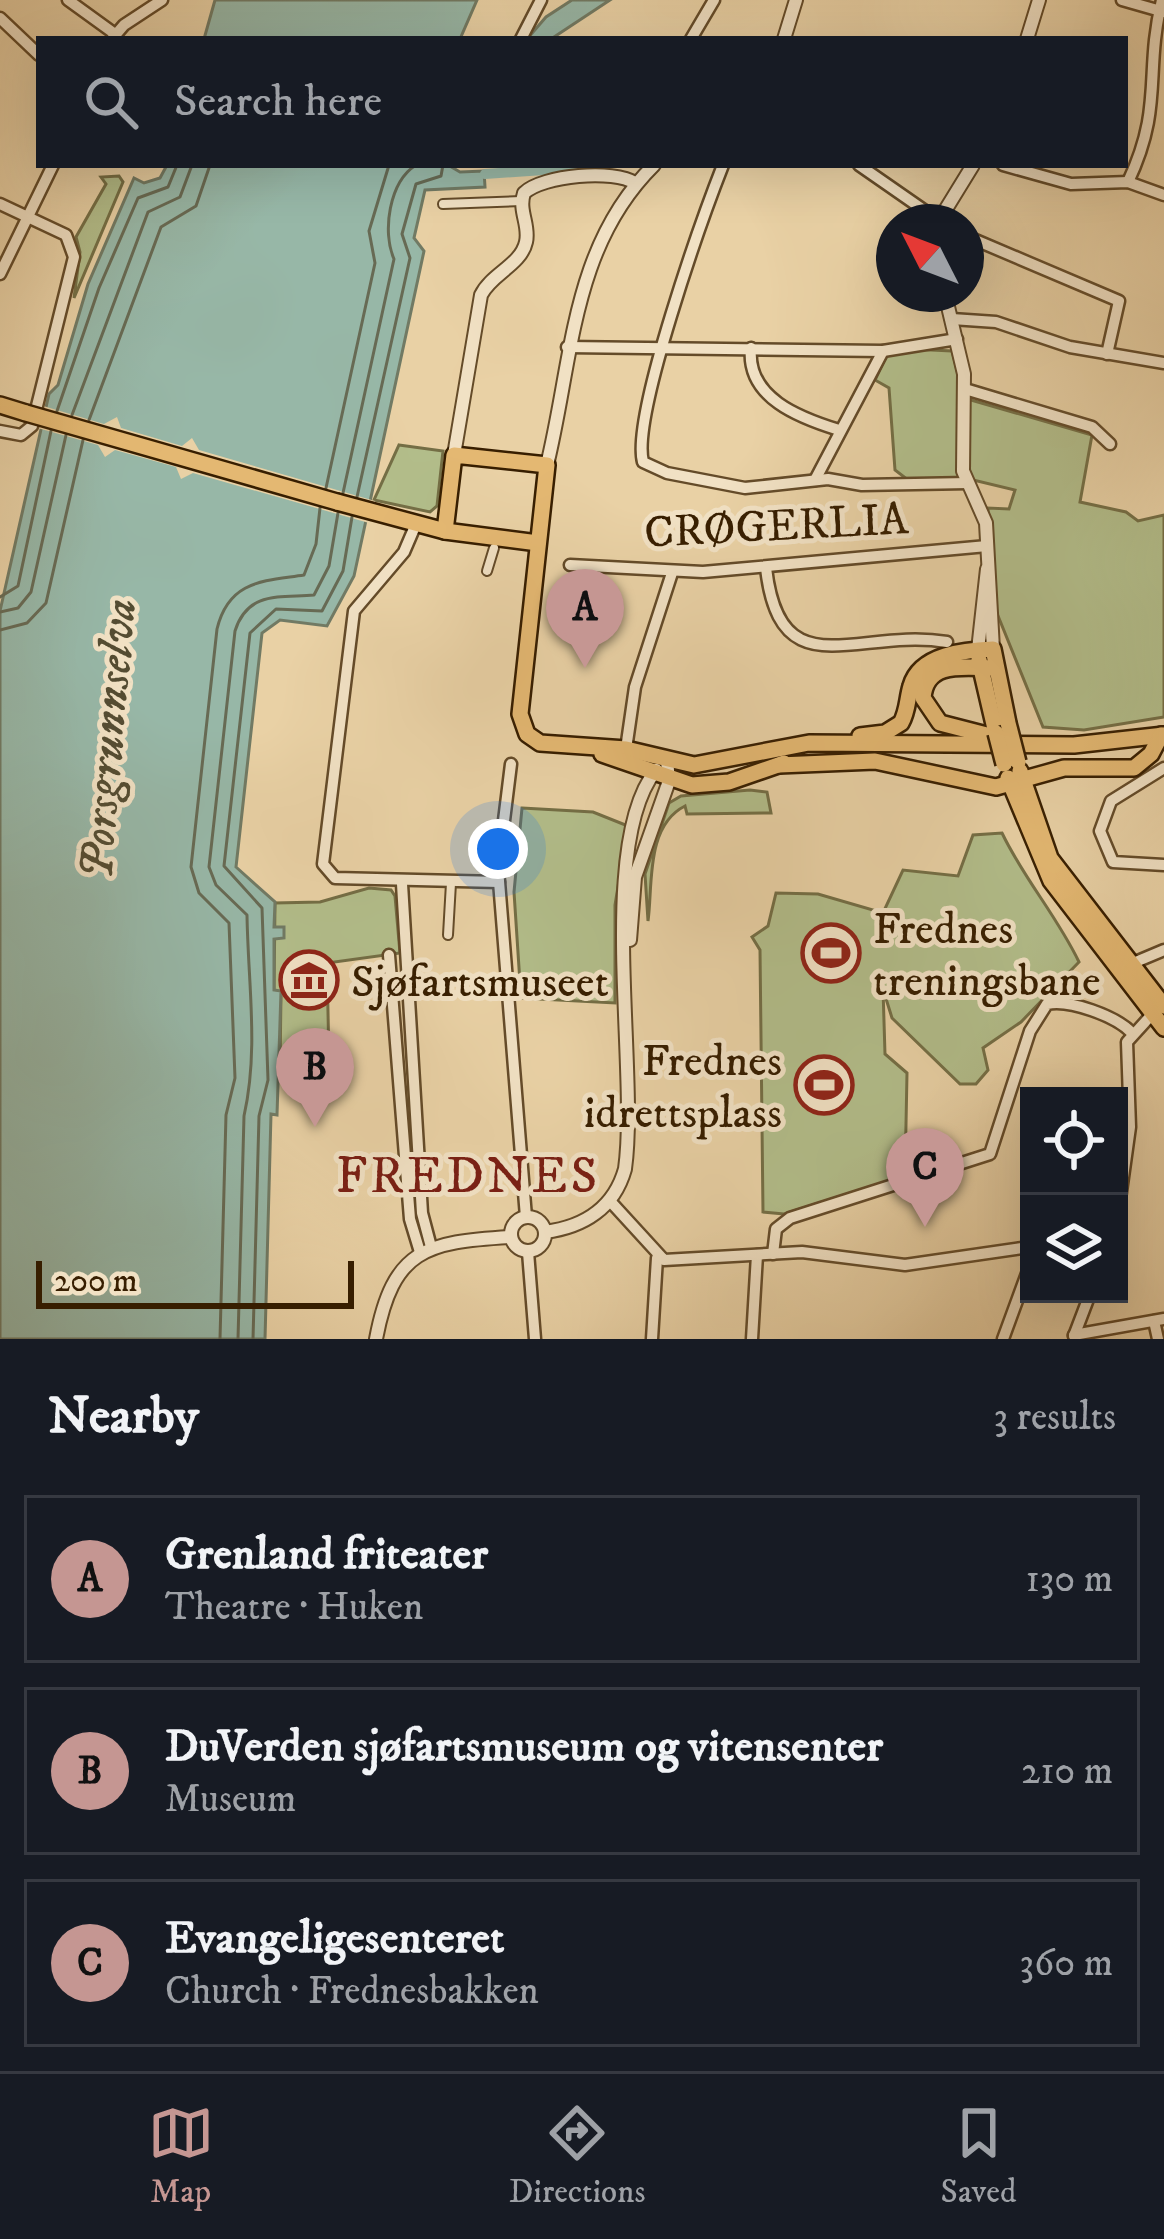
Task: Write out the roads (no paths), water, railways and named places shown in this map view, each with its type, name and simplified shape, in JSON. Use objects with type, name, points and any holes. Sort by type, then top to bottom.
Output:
[{"type":"main road","points":[[0,405],[416,524],[538,543]]},
{"type":"main road","points":[[445,530],[454,455],[547,465],[521,722],[540,743],[626,749],[710,765],[891,731],[905,716],[910,687],[924,666],[986,649],[1000,720],[1014,757],[1018,814],[1060,895],[1160,1007],[1164,1028]]},
{"type":"main road","points":[[988,668],[934,674],[923,692],[927,710],[1014,757]]},
{"type":"main road","points":[[809,743],[1014,757],[1162,735]]},
{"type":"main road","points":[[778,765],[875,761],[961,781],[1016,782],[1064,768],[1134,769],[1162,735]]},
{"type":"main road","points":[[576,747],[669,781],[718,784],[814,753],[875,745]]},
{"type":"main road","points":[[961,781],[1018,814]]},
{"type":"main road","points":[[1016,782],[1050,859],[1124,967]]},
{"type":"street","points":[[68,0],[113,36],[161,0]]},
{"type":"street","points":[[522,36],[541,0]]},
{"type":"street","points":[[693,36],[715,0]]},
{"type":"street","points":[[785,36],[796,0]]},
{"type":"street","points":[[1028,36],[1039,0]]},
{"type":"street","points":[[1122,0],[1162,8],[1156,111],[1144,154],[1128,182]]},
{"type":"street","points":[[2,25],[36,53]]},
{"type":"street","points":[[0,274],[51,168]]},
{"type":"street","points":[[547,465],[567,346],[593,259],[610,220],[651,168]]},
{"type":"street","points":[[722,168],[663,349],[643,436],[643,462],[683,477],[745,488],[815,480],[968,483]]},
{"type":"street","points":[[867,168],[916,204]]},
{"type":"street","points":[[949,204],[971,168]]},
{"type":"street","points":[[1014,168],[1070,184],[1128,182],[1164,195]]},
{"type":"street","points":[[443,204],[520,201],[539,183],[621,170],[635,183]]},
{"type":"street","points":[[454,455],[481,295],[494,276],[520,255],[527,241],[520,201]]},
{"type":"street","points":[[0,204],[66,235],[74,257],[32,427],[21,435],[0,431]]},
{"type":"street","points":[[984,244],[1119,301],[1107,354]]},
{"type":"street","points":[[950,312],[965,389],[962,450],[968,483],[986,524],[986,649]]},
{"type":"street","points":[[952,320],[996,322],[1107,354],[1164,363]]},
{"type":"street","points":[[567,346],[883,351],[957,339]]},
{"type":"street","points":[[751,348],[753,371],[772,400],[839,430]]},
{"type":"street","points":[[815,480],[883,351]]},
{"type":"street","points":[[965,389],[1000,395],[1091,428],[1110,444]]},
{"type":"street","points":[[416,524],[404,552],[354,611],[323,864],[334,878],[403,884],[499,882]]},
{"type":"street","name":"CRØGERLIA","points":[[570,565],[671,573],[987,546]]},
{"type":"street","points":[[487,571],[494,548]]},
{"type":"street","points":[[766,568],[773,613],[780,627],[802,643],[947,642]]},
{"type":"street","points":[[626,749],[635,687],[671,573]]},
{"type":"street","points":[[545,1232],[593,1216],[610,1202],[627,1156],[623,884],[652,775],[667,760]]},
{"type":"street","points":[[626,965],[635,877],[669,781],[667,760]]},
{"type":"street","points":[[511,764],[499,882],[526,1217]]},
{"type":"street","points":[[1162,771],[1111,802],[1100,831],[1113,862],[1164,865]]},
{"type":"street","points":[[448,935],[451,883]]},
{"type":"street","points":[[403,884],[425,1250]]},
{"type":"street","points":[[1124,967],[1164,950]]},
{"type":"street","points":[[389,955],[410,1219],[425,1250]]},
{"type":"street","points":[[773,1254],[776,1229],[790,1218],[990,1154],[998,1142],[1040,1010],[1057,1002],[1122,1023],[1132,1033]]},
{"type":"street","points":[[1121,1195],[1130,1127],[1125,1066],[1132,1033],[1160,1007]]},
{"type":"street","points":[[610,1202],[657,1258],[652,1339]]},
{"type":"street","points":[[526,1217],[536,1219],[545,1232],[543,1243],[528,1252],[516,1248],[510,1237],[512,1226],[526,1217]]},
{"type":"street","points":[[376,1339],[392,1282],[425,1250],[510,1237]]},
{"type":"street","points":[[657,1258],[802,1252],[905,1264],[1020,1248]]},
{"type":"street","points":[[528,1252],[535,1339]]},
{"type":"street","points":[[752,1339],[757,1256]]},
{"type":"street","points":[[1003,1339],[1020,1293]]},
{"type":"street","points":[[1074,1337],[1087,1303]]},
{"type":"street","points":[[1074,1337],[1159,1320],[1157,1339]]},
{"type":"water","points":[[215,0],[477,0],[461,36],[205,36]]},
{"type":"water","points":[[572,0],[610,0],[556,36],[530,36],[546,17]]},
{"type":"water","name":"Porsgrunnselva","points":[[165,168],[453,168],[484,171],[485,187],[425,190],[414,238],[424,251],[354,576],[327,626],[280,620],[262,633],[236,867],[275,902],[274,927],[284,927],[284,938],[274,939],[274,990],[281,991],[277,1115],[271,1114],[265,1339],[0,1339],[0,611],[49,394],[58,385],[88,284],[134,178],[144,183],[160,178]]},
{"type":"waterway","points":[[485,174],[573,168]]},
{"type":"place","name":"Grenland friteater","points":[[585,668]]},
{"type":"place","name":"Frednes treningsbane","points":[[831,953]]},
{"type":"place","name":"Sjøfartsmuseet","points":[[309,980]]},
{"type":"place","name":"Frednes idrettsplass","points":[[824,1085]]},
{"type":"place","name":"DuVerden sjøfartsmuseum og vitensenter","points":[[315,1127]]},
{"type":"place","name":"Evangeligesenteret","points":[[925,1227]]},
{"type":"district","name":"FREDNES","points":[[468,1174]]}]
